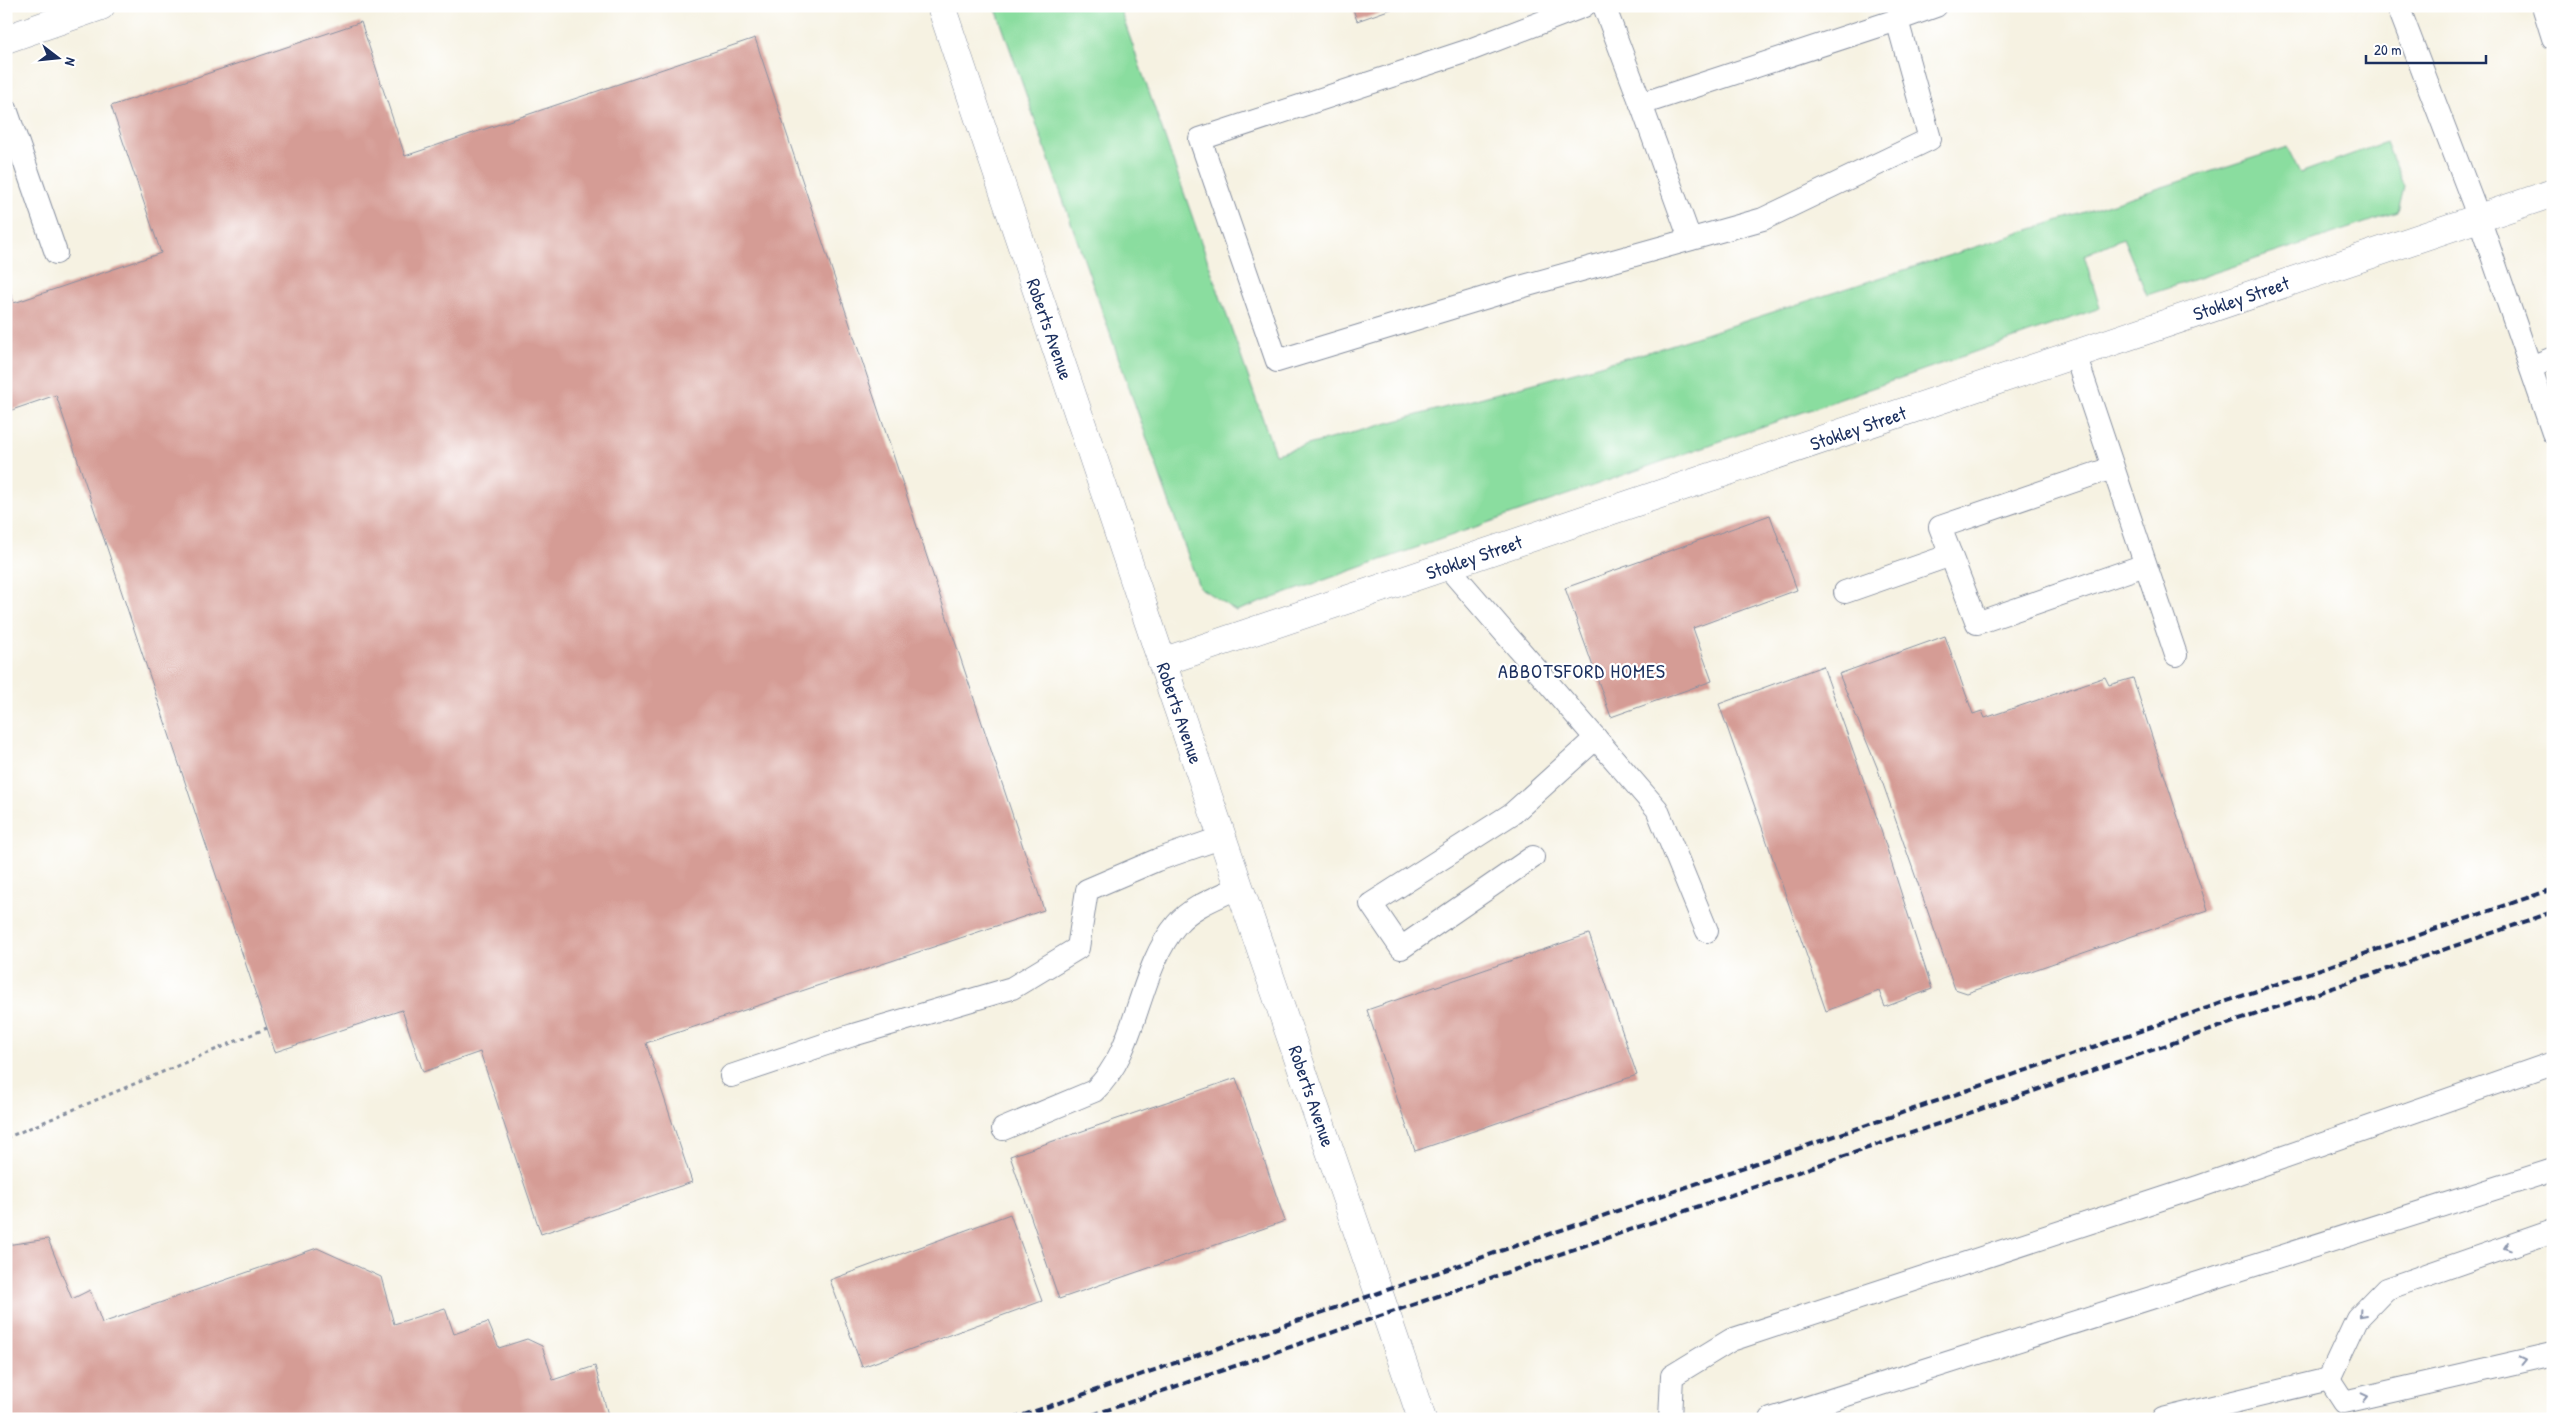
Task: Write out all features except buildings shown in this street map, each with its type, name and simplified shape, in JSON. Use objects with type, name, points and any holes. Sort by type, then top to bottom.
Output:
[{"type":"street","points":[[6,39],[101,6]]},
{"type":"street","name":"Roberts Avenue","points":[[942,6],[1162,662],[1422,1419]]},
{"type":"street","name":"Stokley Street","points":[[1162,662],[2553,193]]},
{"type":"lane","points":[[1584,6],[1467,51],[1200,140],[1277,361],[1517,288],[1763,219],[1930,139],[1897,20]]},
{"type":"lane","points":[[1604,6],[1690,239]]},
{"type":"lane","points":[[1641,104],[1936,6]]},
{"type":"lane","points":[[2398,6],[2480,218],[2553,433]]},
{"type":"lane","points":[[2543,6],[2553,38]]},
{"type":"lane","points":[[6,109],[56,253]]},
{"type":"lane","points":[[2075,354],[2176,655]]},
{"type":"lane","points":[[2531,367],[2553,358]]},
{"type":"lane","points":[[2112,468],[1940,527],[1977,623],[2145,565]]},
{"type":"lane","points":[[1845,592],[1951,555]]},
{"type":"lane","points":[[1447,566],[1657,809],[1707,931]]},
{"type":"lane","points":[[1533,857],[1401,948],[1371,904],[1513,813],[1596,738]]},
{"type":"lane","points":[[731,1076],[853,1035],[1012,988],[1078,948],[1088,890],[1157,860],[1223,837]]},
{"type":"lane","points":[[1003,1129],[1094,1091],[1105,1081],[1116,1063],[1141,995],[1165,941],[1178,923],[1197,909],[1240,887]]},
{"type":"lane","points":[[1670,1419],[1672,1376],[1731,1340],[2201,1186],[2553,1063]]},
{"type":"lane","points":[[1771,1419],[2553,1170]]},
{"type":"lane","points":[[2329,1379],[2357,1318],[2386,1289],[2553,1231]]},
{"type":"lane","points":[[2329,1379],[2344,1402],[2553,1354]]},
{"type":"lane","points":[[2163,1419],[2329,1379]]},
{"type":"path","points":[[6,1138],[267,1028]]},
{"type":"green space","points":[[995,6],[1119,6],[1275,454],[1655,350],[2287,147],[2300,173],[2386,142],[2404,187],[2398,212],[2147,295],[2123,238],[2084,255],[2100,308],[1236,611],[1199,587]]},
{"type":"railway","points":[[1012,1419],[2553,889]]},
{"type":"railway","points":[[1081,1419],[2553,912]]},
{"type":"district","name":"ABBOTSFORD HOMES","points":[[1582,670]]}]
